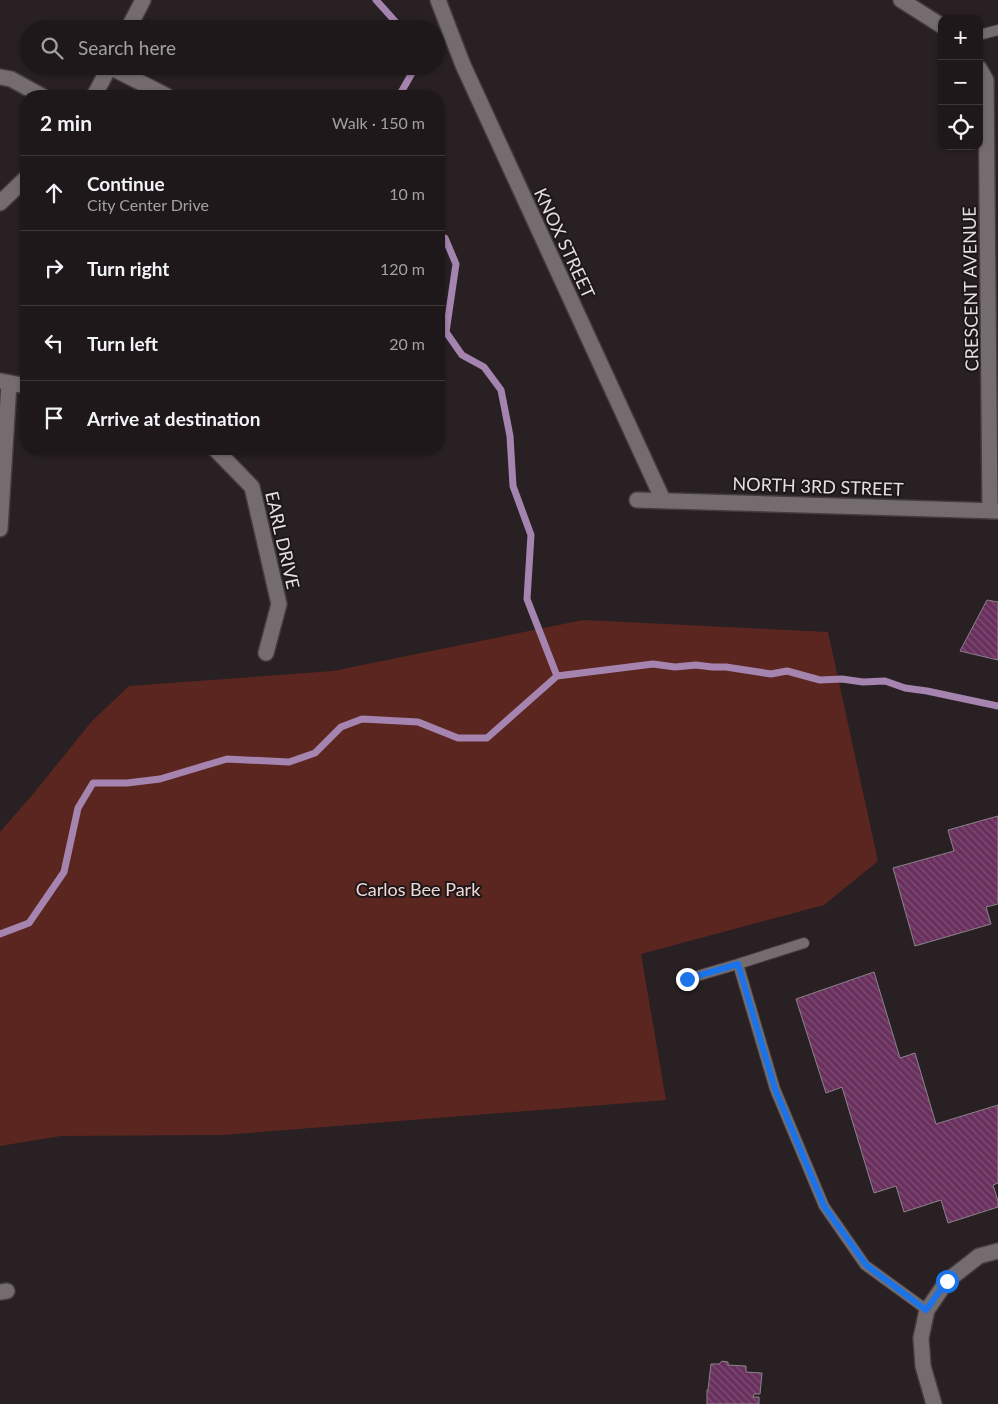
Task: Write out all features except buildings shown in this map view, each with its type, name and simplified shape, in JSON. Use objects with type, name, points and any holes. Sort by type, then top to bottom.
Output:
[{"type":"street","points":[[133,20],[143,0]]},
{"type":"street","name":"KNOX STREET","points":[[438,0],[463,65],[662,500]]},
{"type":"street","points":[[901,0],[938,23]]},
{"type":"street","points":[[97,90],[106,75]]},
{"type":"street","points":[[126,75],[155,90]]},
{"type":"street","name":"CRESCENT AVENUE","points":[[983,75],[986,80],[994,511]]},
{"type":"street","points":[[0,77],[11,78],[32,90]]},
{"type":"street","points":[[0,203],[20,184]]},
{"type":"street","points":[[0,529],[5,382],[20,385]]},
{"type":"street","name":"EARL DRIVE","points":[[221,455],[252,487],[279,604],[266,653]]},
{"type":"street","name":"NORTH 3RD STREET","points":[[637,500],[994,511]]},
{"type":"street","points":[[934,1404],[923,1366],[921,1338],[926,1310],[947,1281],[979,1256],[998,1251]]},
{"type":"lane","points":[[983,34],[998,30]]},
{"type":"lane","points":[[687,979],[804,943]]},
{"type":"lane","points":[[738,964],[775,1089],[824,1206],[866,1265],[926,1310]]},
{"type":"green space","name":"Carlos Bee Park","points":[[583,620],[828,632],[878,861],[824,905],[641,954],[666,1100],[223,1135],[61,1136],[0,1146],[0,832],[92,721],[129,686],[333,671]]},
{"type":"waterway","points":[[376,0],[394,20]]},
{"type":"waterway","points":[[402,90],[411,75]]},
{"type":"waterway","points":[[445,238],[456,264],[446,332],[462,355],[484,367],[501,390],[510,436],[513,486],[531,535],[527,599],[557,676]]},
{"type":"waterway","points":[[557,676],[653,664],[675,667],[696,665],[726,667],[771,674],[787,671],[820,680],[885,681],[905,688],[998,706]]},
{"type":"waterway","points":[[0,934],[29,923],[64,872],[78,808],[93,783],[127,783],[160,779],[227,759],[289,762],[315,753],[341,727],[362,719],[418,722],[458,738],[487,738],[557,676]]},
{"type":"route","points":[[687,979],[738,964],[775,1089],[824,1206],[866,1265],[926,1310],[947,1281]]}]
